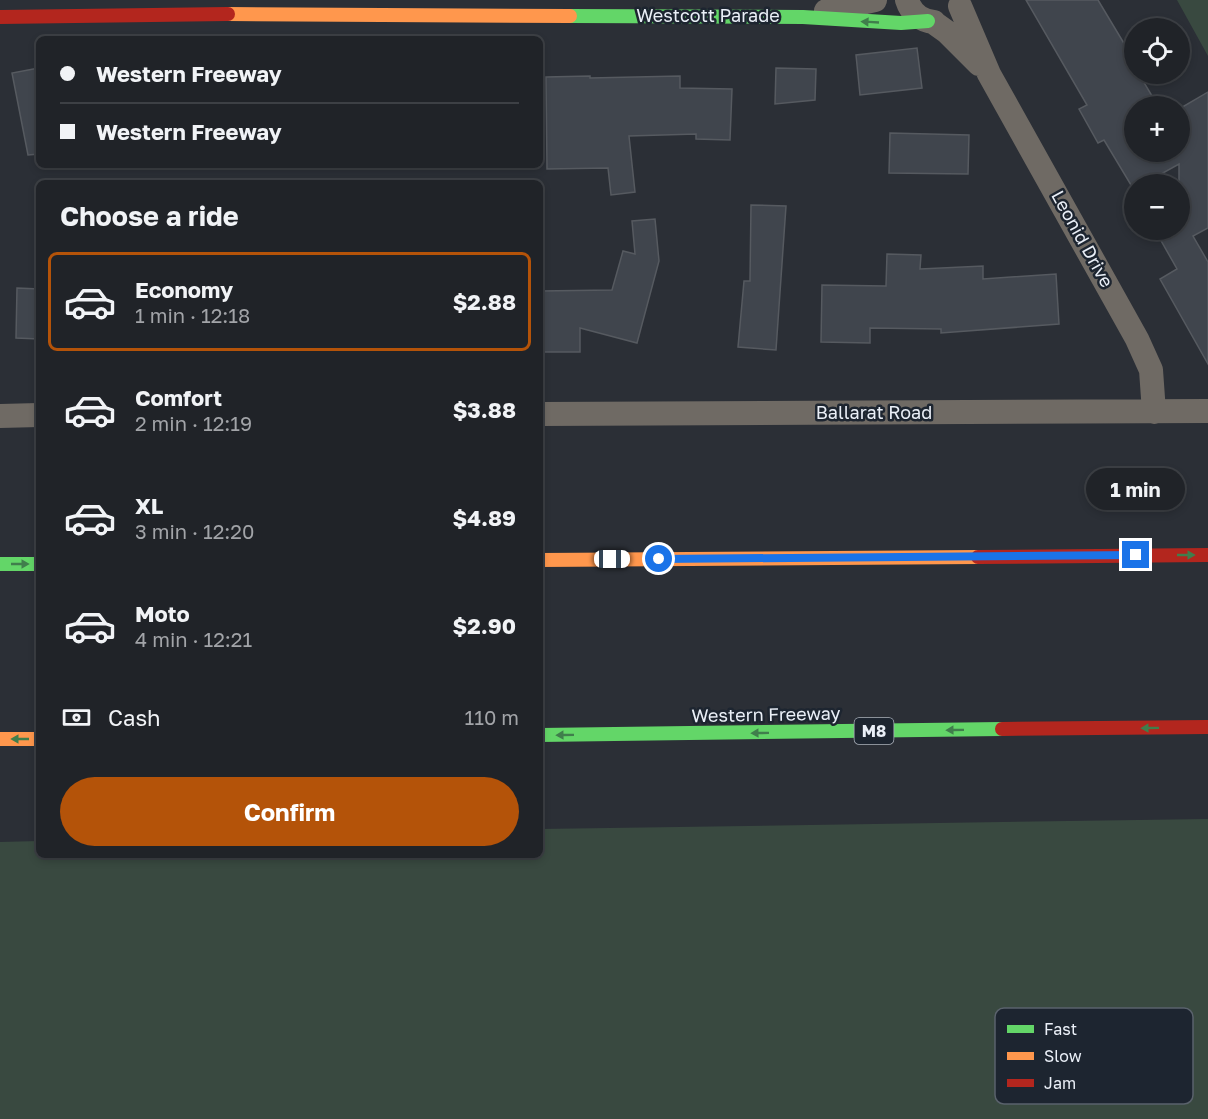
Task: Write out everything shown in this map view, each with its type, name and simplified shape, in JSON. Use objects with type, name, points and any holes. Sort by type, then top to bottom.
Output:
[{"type":"main road","name":"Westcott Parade","points":[[0,17],[252,14],[803,16],[901,23],[930,22]]},
{"type":"main road","points":[[543,560],[1208,555]]},
{"type":"main road","points":[[0,564],[36,564]]},
{"type":"main road","name":"Western Freeway","points":[[543,735],[1208,728]]},
{"type":"main road","points":[[0,739],[36,739]]},
{"type":"street","name":"Westcott Parade","points":[[803,16],[875,0]]},
{"type":"street","name":"Leonid Drive","points":[[908,0],[913,12],[947,32],[989,74]]},
{"type":"street","name":"Leonid Drive","points":[[961,3],[989,74],[1137,339],[1151,370],[1154,412]]},
{"type":"street","points":[[930,22],[949,18],[961,3]]},
{"type":"street","name":"Ballarat Road","points":[[543,414],[1208,411]]},
{"type":"street","points":[[0,416],[36,415]]},
{"type":"green space","points":[[1177,0],[1208,0],[1208,56],[1190,23],[1190,18],[1187,18]]},
{"type":"green space","points":[[1208,819],[1208,1119],[0,1119],[0,842],[36,841],[36,858],[543,858],[543,829]]},
{"type":"building","points":[[1026,0],[1098,0],[1124,43],[1124,84],[1145,84],[1152,96],[1124,96],[1124,162],[1190,162],[1190,103],[1208,92],[1208,228],[1193,236],[1208,262],[1208,364],[1160,279],[1177,269],[1161,240],[1190,240],[1190,174],[1179,174],[1179,164],[1161,174],[1124,174],[1104,140],[1098,143],[1079,109],[1087,105]]},
{"type":"building","points":[[917,48],[922,88],[860,95],[856,55]]},
{"type":"building","points":[[776,68],[816,69],[815,100],[775,104]]},
{"type":"building","points":[[36,69],[36,154],[28,155],[12,73]]},
{"type":"building","points":[[590,76],[590,78],[680,76],[680,88],[732,89],[730,140],[696,139],[696,134],[629,136],[635,192],[611,195],[608,168],[547,169],[546,77]]},
{"type":"building","points":[[890,133],[969,135],[968,174],[889,173]]},
{"type":"building","points":[[751,205],[786,206],[776,350],[738,347],[744,281],[750,281]]},
{"type":"building","points":[[655,219],[659,261],[637,343],[580,328],[580,352],[543,352],[543,291],[612,290],[623,251],[635,254],[632,221]]},
{"type":"building","points":[[887,254],[921,255],[920,269],[983,266],[983,279],[1056,274],[1059,324],[941,333],[941,329],[870,328],[870,343],[821,342],[822,285],[886,286]]},
{"type":"building","points":[[17,288],[36,289],[36,339],[16,338]]},
{"type":"traffic: fast","points":[[570,16],[803,17],[901,23],[928,21]]},
{"type":"traffic: fast","points":[[0,564],[36,564]]},
{"type":"traffic: fast","points":[[543,735],[1002,729]]},
{"type":"traffic: slow","points":[[228,14],[570,16]]},
{"type":"traffic: slow","points":[[543,560],[978,557]]},
{"type":"traffic: slow","points":[[0,739],[36,739]]},
{"type":"traffic: jam","points":[[0,17],[228,14]]},
{"type":"traffic: jam","points":[[978,557],[1208,555]]},
{"type":"traffic: jam","points":[[1002,729],[1208,727]]},
{"type":"route","points":[[659,559],[1136,555]]}]
